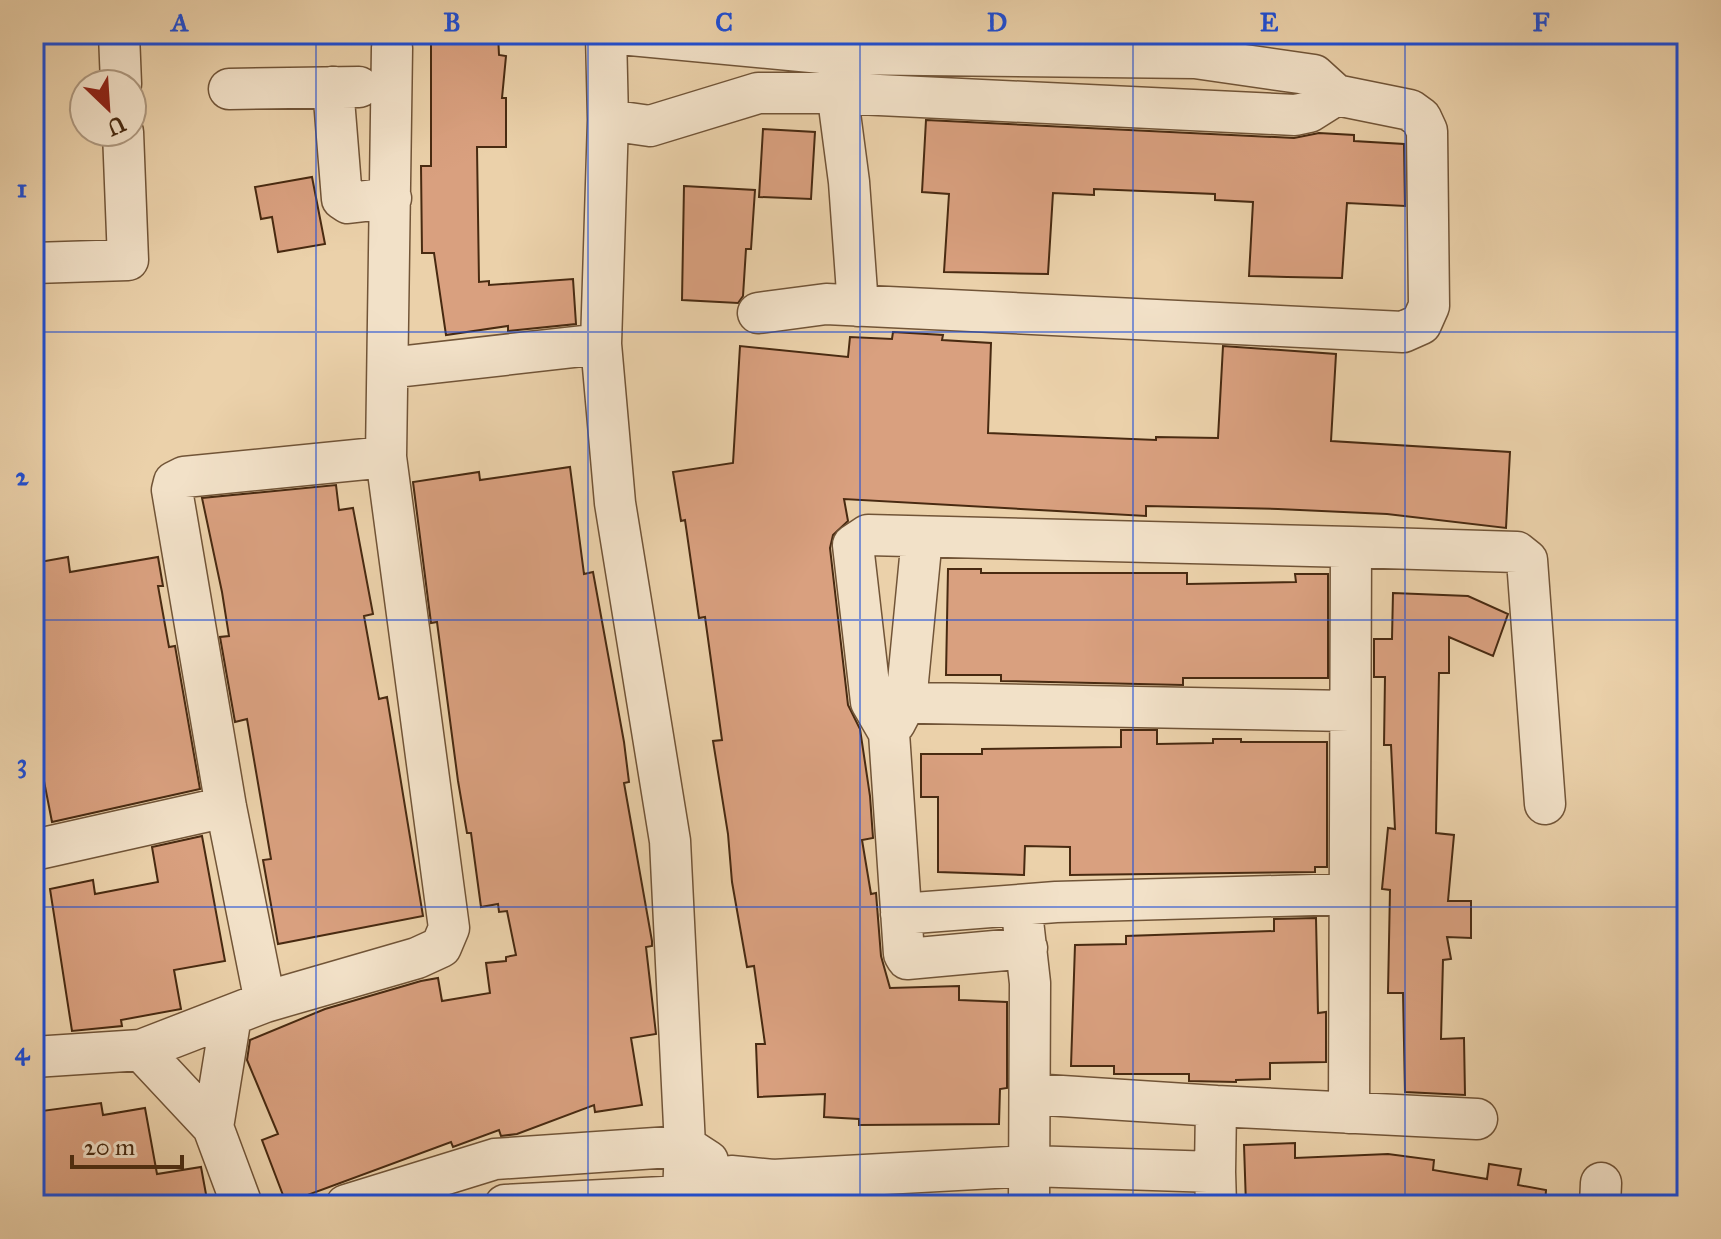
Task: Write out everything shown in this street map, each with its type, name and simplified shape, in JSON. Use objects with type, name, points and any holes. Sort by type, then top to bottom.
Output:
[{"type":"street","points":[[119,34],[120,68]]},
{"type":"street","points":[[606,34],[608,120],[601,344],[615,503],[670,841],[685,1146],[683,1196]]},
{"type":"street","points":[[620,34],[831,44],[1195,46],[1308,73],[1336,95],[1410,110],[1421,118],[1427,131],[1429,306],[1421,324],[1403,332],[826,304],[758,313]]},
{"type":"street","points":[[831,44],[849,182],[858,306]]},
{"type":"street","points":[[37,1047],[141,1050],[248,1009],[417,958],[441,947],[449,928],[386,457],[392,67],[333,87],[229,89]]},
{"type":"street","points":[[333,87],[342,199],[348,203],[391,198]]},
{"type":"street","points":[[608,120],[650,126],[758,93],[838,93],[1295,115],[1309,112],[1336,95]]},
{"type":"street","points":[[34,263],[128,260],[124,148]]},
{"type":"street","points":[[388,368],[601,344]]},
{"type":"street","points":[[213,1127],[248,1009],[226,807],[172,490],[174,482],[184,477],[386,457]]},
{"type":"street","points":[[1027,948],[905,957],[889,713],[853,545],[868,535],[1517,552],[1527,560],[1545,804]]},
{"type":"street","points":[[889,713],[922,537]]},
{"type":"street","points":[[1349,1113],[1351,547]]},
{"type":"street","points":[[889,713],[1349,711]]},
{"type":"street","points":[[34,850],[226,807]]},
{"type":"street","points":[[901,914],[1076,901],[1348,894]]},
{"type":"street","points":[[1021,906],[1027,948],[1031,1094],[1029,1186]]},
{"type":"street","points":[[141,1050],[213,1127],[242,1205]]},
{"type":"street","points":[[1031,1094],[1477,1119]]},
{"type":"street","points":[[346,1205],[495,1159],[685,1146],[731,1176],[773,1193],[1029,1186],[1216,1189],[1216,1106]]},
{"type":"street","points":[[505,1205],[683,1196],[731,1176]]},
{"type":"building","points":[[431,34],[498,34],[499,55],[506,56],[502,98],[506,98],[506,147],[477,147],[479,282],[489,281],[489,285],[573,279],[576,324],[508,331],[508,326],[446,335],[434,253],[422,253],[421,166],[431,166]]},
{"type":"building","points":[[926,120],[1294,138],[1319,133],[1354,135],[1354,141],[1404,144],[1405,206],[1347,203],[1342,278],[1249,276],[1253,202],[1215,200],[1215,194],[1094,189],[1094,195],[1053,193],[1048,274],[944,272],[949,194],[922,192]]},
{"type":"building","points":[[763,129],[815,132],[811,199],[759,197]]},
{"type":"building","points":[[312,177],[325,244],[278,252],[272,217],[261,219],[255,187]]},
{"type":"building","points":[[684,186],[755,190],[751,249],[746,249],[743,296],[738,303],[682,300]]},
{"type":"building","points":[[893,332],[943,335],[942,340],[991,343],[988,433],[1156,440],[1156,437],[1218,438],[1223,346],[1336,354],[1331,441],[1510,452],[1506,528],[1387,514],[1278,509],[1146,506],[1146,516],[844,499],[848,521],[833,535],[830,548],[848,705],[860,729],[870,796],[873,838],[862,840],[871,894],[876,893],[881,956],[890,988],[959,986],[959,1000],[1007,1002],[1007,1088],[1000,1089],[999,1124],[859,1125],[859,1119],[824,1117],[825,1094],[758,1097],[756,1044],[765,1044],[754,966],[747,967],[732,882],[728,834],[713,741],[722,740],[705,617],[699,618],[685,520],[681,521],[673,472],[733,463],[740,346],[848,357],[850,337],[892,339]]},
{"type":"building","points":[[570,467],[584,574],[593,572],[624,742],[629,782],[624,783],[652,941],[652,946],[646,947],[656,1034],[631,1038],[642,1105],[595,1112],[594,1105],[517,1134],[501,1136],[499,1130],[453,1147],[451,1142],[286,1203],[262,1140],[278,1134],[247,1060],[250,1040],[325,1009],[421,981],[438,978],[442,1001],[490,993],[486,963],[506,961],[506,957],[516,955],[507,911],[499,912],[498,904],[481,907],[471,833],[467,833],[458,781],[437,622],[431,623],[413,482],[479,472],[480,480]]},
{"type":"building","points":[[336,485],[339,510],[353,508],[373,614],[364,616],[379,699],[387,697],[423,916],[278,944],[263,860],[271,859],[247,719],[235,722],[220,637],[229,636],[202,498]]},
{"type":"building","points":[[68,557],[70,572],[158,557],[163,586],[158,586],[169,647],[175,646],[200,789],[52,822],[43,776],[37,777],[34,762],[34,563]]},
{"type":"building","points":[[948,569],[981,569],[981,573],[1187,573],[1187,584],[1296,582],[1295,574],[1328,574],[1328,678],[1183,678],[1183,685],[1001,681],[1001,675],[946,675]]},
{"type":"building","points":[[1393,593],[1468,596],[1508,614],[1493,656],[1449,637],[1449,673],[1439,673],[1436,833],[1454,835],[1448,901],[1471,901],[1471,938],[1447,937],[1451,959],[1443,960],[1441,1039],[1464,1038],[1465,1095],[1405,1092],[1403,993],[1388,993],[1390,890],[1382,889],[1388,828],[1395,829],[1391,745],[1384,745],[1385,677],[1374,677],[1374,639],[1392,639]]},
{"type":"building","points":[[1121,730],[1157,730],[1157,744],[1213,743],[1213,739],[1327,742],[1327,867],[1315,867],[1315,872],[1070,875],[1070,847],[1025,846],[1024,875],[938,872],[938,797],[921,797],[921,754],[982,754],[982,749],[1121,747]]},
{"type":"building","points":[[202,836],[225,961],[174,970],[181,1009],[121,1020],[122,1026],[72,1031],[50,889],[93,880],[95,894],[158,882],[152,847]]},
{"type":"building","points":[[1316,918],[1318,1013],[1326,1012],[1326,1062],[1270,1063],[1270,1079],[1236,1082],[1189,1081],[1189,1074],[1114,1074],[1114,1066],[1071,1066],[1075,945],[1126,944],[1126,936],[1274,931],[1274,919]]},
{"type":"building","points":[[101,1103],[103,1115],[145,1108],[157,1174],[201,1167],[208,1205],[34,1205],[34,1112]]},
{"type":"building","points":[[1295,1143],[1295,1158],[1388,1154],[1434,1160],[1433,1170],[1487,1179],[1489,1164],[1521,1169],[1518,1185],[1546,1190],[1545,1205],[1246,1205],[1244,1145]]}]
